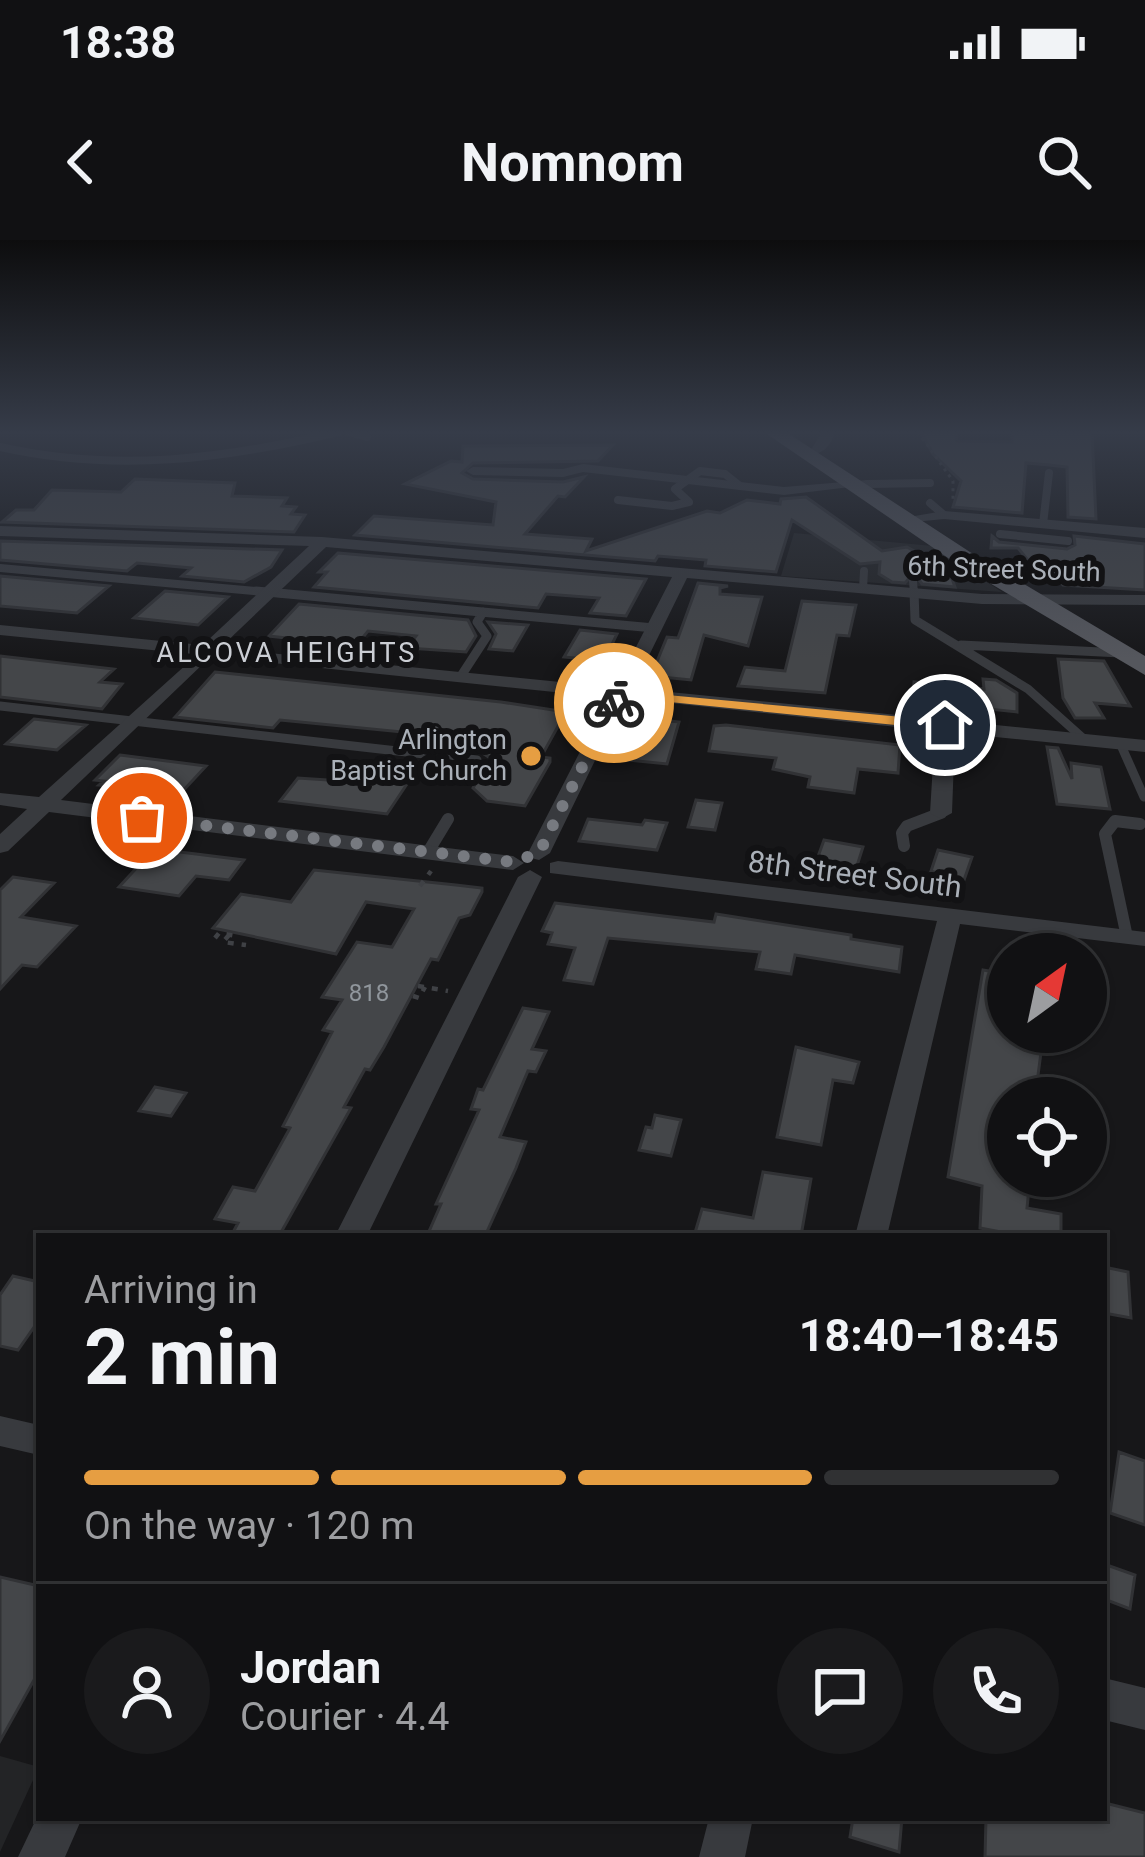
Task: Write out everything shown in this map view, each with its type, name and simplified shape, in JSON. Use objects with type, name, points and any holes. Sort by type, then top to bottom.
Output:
[{"type":"main road","points":[[907,507],[1044,602],[1133,653],[1145,667]]},
{"type":"street","points":[[918,513],[1125,527],[1145,533]]},
{"type":"street","name":"6th Street South","points":[[0,531],[322,542],[682,573],[864,580],[1044,602],[1145,600]]},
{"type":"street","points":[[0,846],[322,542]]},
{"type":"street","points":[[352,1233],[682,573]]},
{"type":"street","points":[[0,630],[1145,746]]},
{"type":"street","points":[[941,813],[945,725]]},
{"type":"street","name":"8th Street South","points":[[0,800],[1136,938]]},
{"type":"street","points":[[872,1233],[950,916]]},
{"type":"street","points":[[0,1431],[36,1439]]},
{"type":"street","points":[[1107,1700],[1145,1709]]},
{"type":"street","points":[[41,1857],[59,1821]]},
{"type":"street","points":[[722,1857],[730,1821]]},
{"type":"lane","points":[[1043,524],[1045,507]]},
{"type":"lane","points":[[1000,534],[1068,536],[1068,553]]},
{"type":"lane","points":[[0,568],[654,628]]},
{"type":"lane","points":[[914,587],[915,620],[1052,707],[1085,740]]},
{"type":"lane","points":[[461,676],[487,637],[477,622],[483,612]]},
{"type":"lane","points":[[961,645],[1133,653]]},
{"type":"lane","points":[[0,706],[477,760]]},
{"type":"lane","points":[[1120,743],[1144,797]]},
{"type":"lane","points":[[904,846],[902,833],[907,826],[941,813]]},
{"type":"lane","points":[[428,852],[448,820]]},
{"type":"lane","points":[[1136,938],[1105,834],[1115,821],[1141,824]]},
{"type":"path","points":[[215,938],[219,933],[238,932]]},
{"type":"path","points":[[229,935],[223,942],[247,945]]},
{"type":"path","points":[[413,996],[419,998],[425,987]]},
{"type":"shaded area","points":[[794,533],[933,546],[1002,592],[781,576]]},
{"type":"shaded area","points":[[0,1756],[36,1766],[36,1774],[0,1852]]},
{"type":"building","points":[[296,507],[291,514],[305,515],[294,532],[2,522],[16,510]]},
{"type":"building","points":[[495,507],[548,507],[525,534],[592,539],[586,551],[707,511],[821,507],[882,551],[907,547],[949,570],[955,587],[922,584],[914,573],[905,583],[892,582],[879,574],[880,562],[860,564],[792,520],[776,572],[705,566],[706,560],[658,556],[655,561],[355,535],[374,516],[493,525]]},
{"type":"building","points":[[958,507],[1022,507],[1022,513]]},
{"type":"building","points":[[1068,507],[1095,507],[1096,519],[1068,517]]},
{"type":"building","points":[[992,536],[999,542],[1067,549],[1075,545],[1074,536],[1145,544],[1145,590],[1063,585],[1051,570],[1036,570],[1018,548],[991,548]]},
{"type":"building","points":[[0,541],[282,550],[271,567],[244,582],[182,576],[191,568],[137,563],[127,571],[0,560]]},
{"type":"building","points":[[338,553],[646,579],[626,616],[590,613],[599,598],[546,594],[538,608],[314,587],[327,572],[319,572]]},
{"type":"building","points":[[0,576],[109,586],[77,613],[0,606]]},
{"type":"building","points":[[698,583],[728,586],[720,588],[720,594],[762,597],[748,646],[704,635],[691,680],[651,676],[667,637],[678,638]]},
{"type":"building","points":[[165,591],[228,597],[198,625],[134,618]]},
{"type":"building","points":[[802,601],[856,605],[849,636],[837,635],[825,693],[738,686],[745,667],[785,671]]},
{"type":"building","points":[[299,604],[468,620],[476,636],[466,652],[407,648],[416,636],[368,631],[356,646],[269,636]]},
{"type":"building","points":[[488,622],[528,625],[513,651],[489,649],[496,634]]},
{"type":"building","points":[[580,630],[617,634],[604,661],[564,657]]},
{"type":"building","points":[[0,656],[114,669],[100,682],[122,684],[102,709],[0,697]]},
{"type":"building","points":[[1058,659],[1104,661],[1130,706],[1095,703],[1104,718],[1075,718],[1063,698]]},
{"type":"building","points":[[215,672],[566,712],[541,757],[550,762],[525,806],[487,801],[473,788],[490,758],[481,752],[424,745],[405,728],[402,732],[280,720],[273,728],[175,717]]},
{"type":"building","points":[[983,679],[996,680],[1017,693],[1017,712],[912,701],[914,682],[984,689]]},
{"type":"building","points":[[638,717],[679,722],[667,764],[628,760],[638,737],[629,736]]},
{"type":"building","points":[[34,719],[86,725],[57,750],[6,744]]},
{"type":"building","points":[[714,726],[900,745],[898,773],[858,769],[854,793],[808,787],[810,777],[773,769],[776,758],[709,751]]},
{"type":"building","points":[[1047,747],[1058,748],[1072,779],[1071,763],[1101,767],[1110,809],[1057,804]]},
{"type":"building","points":[[120,755],[206,766],[181,793],[99,785],[104,781],[95,780]]},
{"type":"building","points":[[379,777],[409,781],[387,814],[280,801],[298,778],[374,783]]},
{"type":"building","points":[[696,800],[722,803],[715,830],[688,827]]},
{"type":"building","points":[[588,819],[667,823],[657,850],[579,841]]},
{"type":"building","points":[[824,840],[863,847],[856,869],[816,862]]},
{"type":"building","points":[[154,849],[244,860],[229,880],[196,876],[179,896],[119,887]]},
{"type":"building","points":[[938,850],[972,857],[963,883],[931,871]]},
{"type":"building","points":[[314,870],[482,888],[470,915],[459,918],[438,960],[431,959],[370,1070],[365,1069],[344,1107],[351,1108],[281,1233],[233,1233],[238,1223],[215,1219],[233,1187],[255,1191],[290,1128],[283,1126],[332,1032],[323,1030],[342,1000],[322,997],[357,942],[392,947],[414,909],[366,902],[336,954],[213,928],[241,894],[291,902]]},
{"type":"building","points":[[13,877],[54,883],[21,917],[76,926],[37,967],[22,965],[0,989],[0,890]]},
{"type":"building","points":[[555,903],[714,922],[716,914],[851,935],[851,939],[902,947],[899,972],[795,955],[791,974],[756,969],[760,952],[608,938],[593,984],[564,980],[575,948],[548,944],[552,933],[542,931]]},
{"type":"building","points":[[983,970],[987,971],[987,1053],[1041,1053],[1038,1077],[987,1077],[987,1197],[1028,1197],[1027,1208],[1061,1214],[1061,1233],[980,1228],[982,1186],[948,1177]]},
{"type":"building","points":[[523,1008],[549,1012],[532,1049],[546,1051],[536,1072],[528,1071],[500,1137],[526,1142],[486,1233],[428,1233],[441,1204],[436,1204],[479,1110],[471,1109],[478,1089],[483,1090]]},
{"type":"building","points":[[796,1047],[859,1062],[853,1083],[833,1080],[821,1145],[777,1137]]},
{"type":"building","points":[[155,1087],[186,1093],[171,1116],[139,1111]]},
{"type":"building","points":[[655,1115],[681,1120],[671,1156],[639,1150]]},
{"type":"building","points":[[763,1172],[811,1179],[802,1233],[695,1233],[702,1209],[753,1218]]},
{"type":"building","points":[[1107,1268],[1128,1272],[1131,1318],[1107,1314]]},
{"type":"building","points":[[13,1276],[36,1281],[36,1324],[18,1350],[0,1346],[0,1295]]},
{"type":"building","points":[[1119,1452],[1145,1461],[1145,1525],[1110,1513]]},
{"type":"building","points":[[1107,1565],[1135,1575],[1130,1609],[1107,1600]]},
{"type":"building","points":[[0,1577],[36,1585],[36,1676],[0,1741]]},
{"type":"building","points":[[1107,1804],[1145,1813],[1145,1857],[985,1857],[986,1821],[1107,1821]]},
{"type":"building","points":[[853,1821],[902,1821],[899,1852],[850,1837]]},
{"type":"way so far","points":[[142,818],[513,862],[539,853],[614,703]]},
{"type":"place","name":"Arlington Baptist Church","points":[[531,756]]},
{"type":"district","name":"ALCOVA HEIGHTS","points":[[287,653]]},
{"type":"route","points":[[614,703],[640,695],[945,725]]}]
